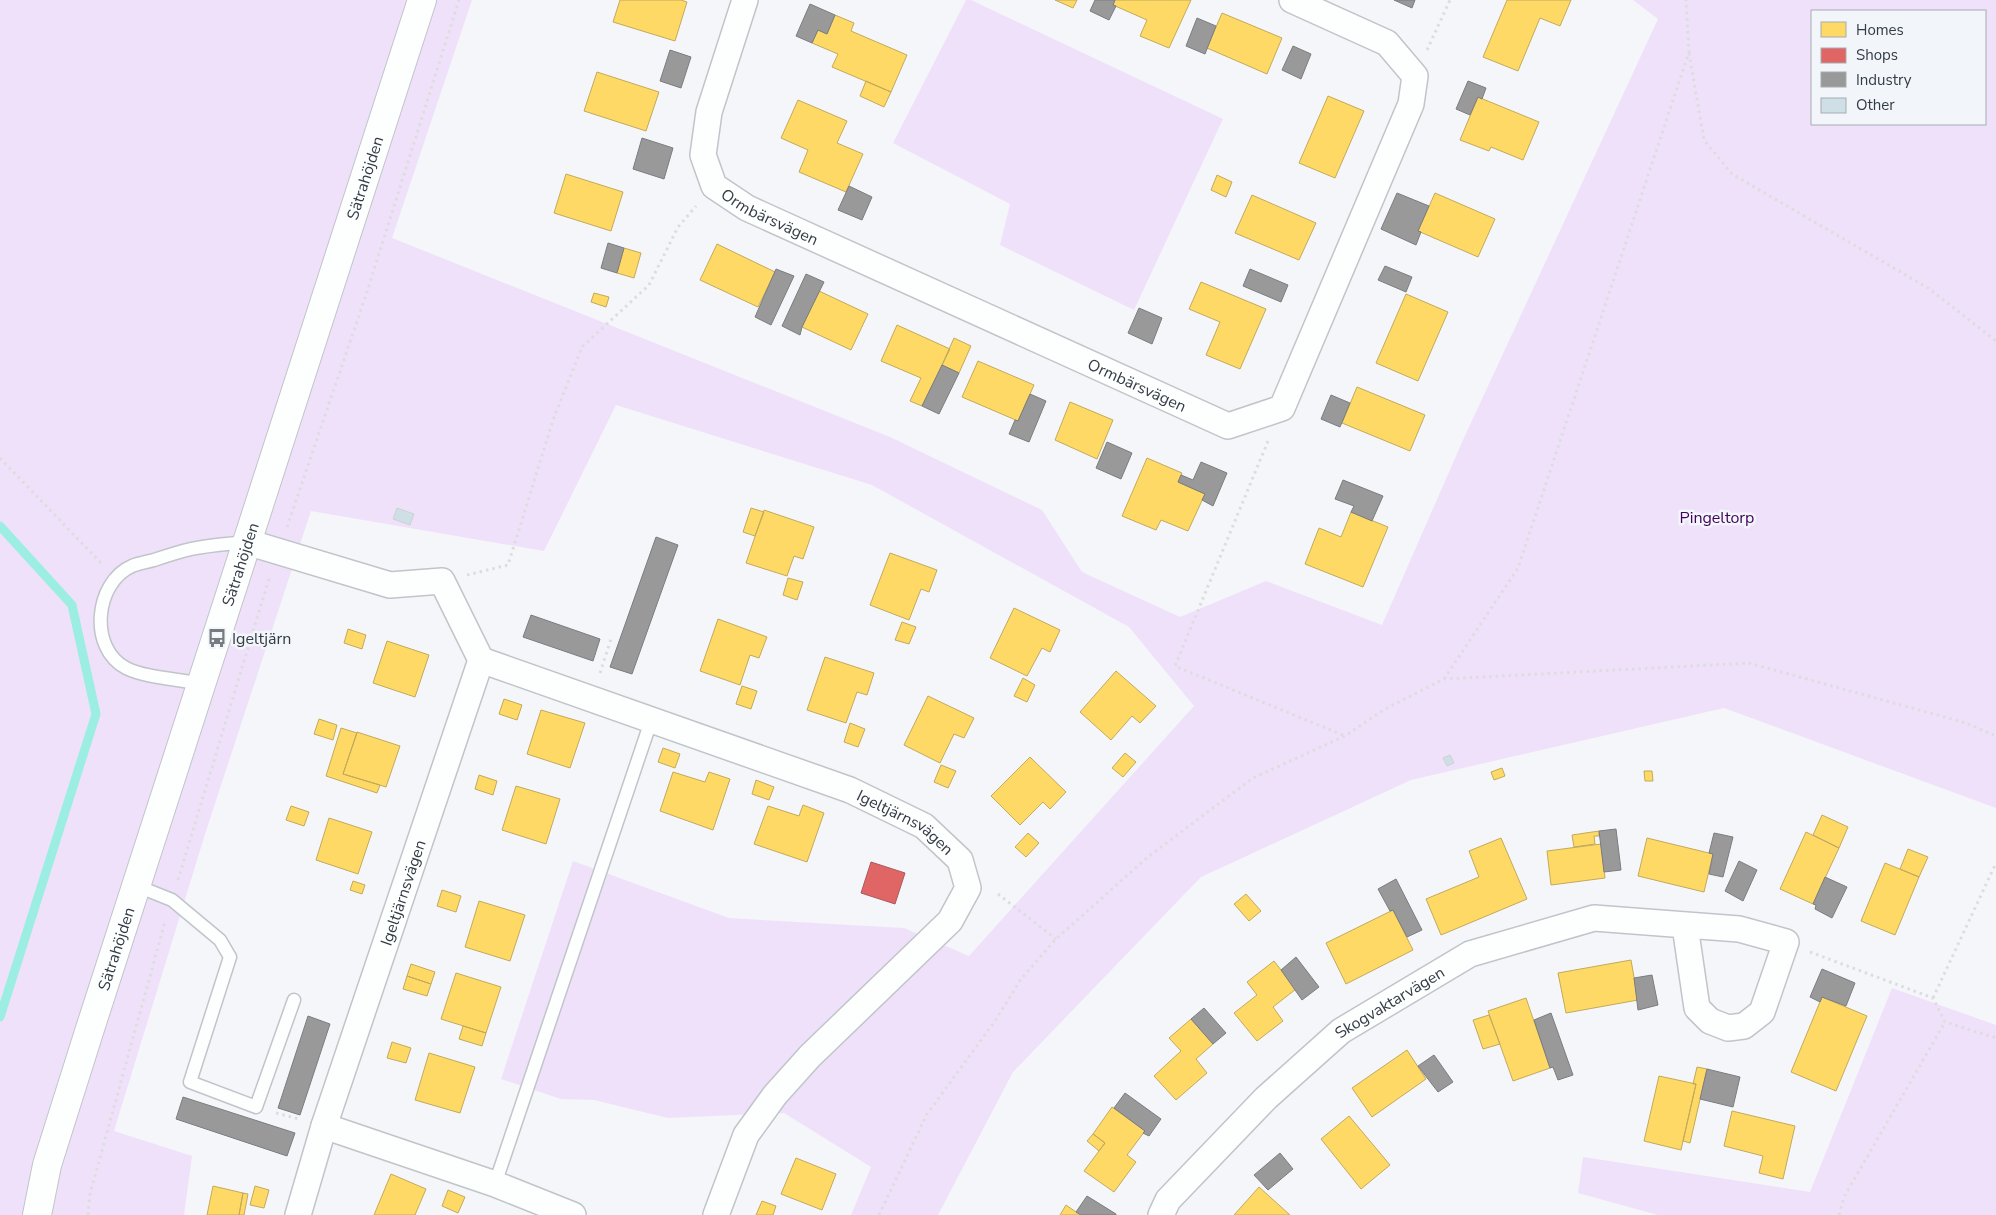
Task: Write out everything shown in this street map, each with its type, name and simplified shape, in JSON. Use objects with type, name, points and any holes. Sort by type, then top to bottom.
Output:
[{"type":"street","name":"Sätrahöjden","points":[[37,1215],[47,1165],[422,0]]},
{"type":"street","name":"Ormbärsvägen","points":[[745,0],[709,112],[703,155],[714,186],[747,208],[1228,426],[1282,408]]},
{"type":"street","points":[[1282,408],[1411,104],[1415,76],[1388,43],[1292,0]]},
{"type":"street","points":[[247,542],[390,585],[442,580],[481,660]]},
{"type":"street","name":"Igeltjärnsvägen","points":[[298,1215],[324,1126],[481,660],[850,790],[924,826],[960,860],[968,888],[950,921],[810,1056],[775,1095],[746,1135],[716,1215]]},
{"type":"street","name":"Skogvaktarvägen","points":[[1160,1215],[1168,1200],[1266,1098],[1341,1030],[1470,954],[1594,918],[1738,929],[1786,942]]},
{"type":"street","points":[[1685,926],[1697,1008],[1710,1021],[1728,1028],[1744,1026],[1762,1012],[1786,942]]},
{"type":"street","points":[[324,1126],[495,1184],[573,1215]]},
{"type":"lane","points":[[201,684],[143,673],[125,667],[111,655],[104,640],[101,612],[106,594],[116,578],[131,566],[191,549],[247,542]]},
{"type":"lane","points":[[495,1184],[651,721]]},
{"type":"lane","points":[[137,886],[172,900],[220,940],[230,957],[190,1082],[256,1107],[294,1000]]},
{"type":"path","points":[[88,1215],[90,1194],[172,900],[262,600],[366,295],[459,0]]},
{"type":"path","points":[[1415,76],[1450,0]]},
{"type":"path","points":[[1686,0],[1689,52],[1704,140],[1732,174],[1928,288],[1996,341]]},
{"type":"path","points":[[1444,679],[1518,568],[1689,52]]},
{"type":"path","points":[[442,580],[508,565],[553,420],[582,347],[649,285],[678,227],[714,186]]},
{"type":"path","points":[[360,292],[366,295]]},
{"type":"path","points":[[1282,408],[1175,666],[1345,736]]},
{"type":"path","points":[[0,458],[116,578]]},
{"type":"path","points":[[591,700],[611,640]]},
{"type":"path","points":[[879,1215],[928,1114],[993,1024],[1021,979],[1056,939],[1149,856],[1253,778],[1345,736],[1385,710],[1444,679],[1749,663],[1966,723],[1996,736]]},
{"type":"path","points":[[1933,998],[1996,863]]},
{"type":"path","points":[[998,894],[1056,939]]},
{"type":"path","points":[[1786,942],[1933,998],[1945,1022],[1996,1038]]},
{"type":"path","points":[[1840,1215],[1844,1197],[1945,1022]]},
{"type":"path","points":[[256,1107],[324,1126]]},
{"type":"green space","name":"Pingeltorp","points":[[0,0],[472,0],[392,238],[890,437],[1042,510],[1082,572],[1180,617],[1266,581],[1382,625],[1463,440],[1658,19],[1633,0],[1996,0],[1996,808],[1724,708],[1411,780],[1201,877],[1013,1072],[938,1215],[851,1215],[871,1167],[784,1113],[668,1118],[594,1100],[561,1099],[501,1079],[573,861],[729,918],[904,928],[969,956],[1194,706],[1129,627],[872,485],[616,405],[544,551],[311,511],[206,831],[114,1131],[192,1156],[184,1215],[0,1215]]},
{"type":"green space","points":[[966,0],[971,0],[1223,119],[1134,310],[1000,245],[1010,204],[893,143]]},
{"type":"green space","points":[[1892,988],[1996,1025],[1996,1215],[1658,1215],[1578,1193],[1583,1157],[1810,1192]]},
{"type":"building: Homes","points":[[620,0],[681,0],[687,2],[675,41],[613,22]]},
{"type":"building: Homes","points":[[1055,0],[1077,0],[1073,8]]},
{"type":"building: Homes","points":[[1115,0],[1191,0],[1169,48],[1140,36],[1147,20],[1113,5]]},
{"type":"building: Homes","points":[[1507,0],[1571,0],[1560,26],[1540,18],[1518,71],[1483,57]]},
{"type":"building: Homes","points":[[1222,13],[1282,38],[1267,74],[1207,48]]},
{"type":"building: Homes","points":[[835,15],[854,23],[851,31],[907,55],[891,92],[832,67],[838,54],[812,43],[818,30],[827,34]]},
{"type":"building: Homes","points":[[597,72],[659,92],[646,131],[584,111]]},
{"type":"building: Homes","points":[[866,81],[891,92],[884,107],[860,96]]},
{"type":"building: Homes","points":[[1328,96],[1364,111],[1335,178],[1299,163]]},
{"type":"building: Homes","points":[[1478,97],[1539,122],[1523,160],[1491,147],[1489,151],[1460,140]]},
{"type":"building: Homes","points":[[798,100],[847,121],[837,143],[863,154],[846,192],[799,172],[808,150],[781,138]]},
{"type":"building: Homes","points":[[566,174],[623,192],[611,231],[554,213]]},
{"type":"building: Homes","points":[[1217,175],[1232,182],[1226,197],[1211,190]]},
{"type":"building: Homes","points":[[1435,193],[1495,219],[1478,257],[1418,231]]},
{"type":"building: Homes","points":[[1252,195],[1316,223],[1299,260],[1235,233]]},
{"type":"building: Homes","points":[[717,244],[775,272],[758,307],[700,280]]},
{"type":"building: Homes","points":[[624,248],[641,253],[634,278],[617,273]]},
{"type":"building: Homes","points":[[1201,282],[1266,309],[1240,369],[1206,355],[1220,322],[1189,309]]},
{"type":"building: Homes","points":[[819,291],[868,314],[851,350],[802,327]]},
{"type":"building: Homes","points":[[594,293],[609,297],[606,307],[591,302]]},
{"type":"building: Homes","points":[[1406,294],[1448,312],[1418,381],[1376,363]]},
{"type":"building: Homes","points":[[897,325],[950,349],[922,406],[910,401],[921,378],[881,361]]},
{"type":"building: Homes","points":[[954,338],[971,346],[959,373],[942,365]]},
{"type":"building: Homes","points":[[978,361],[1034,385],[1018,421],[962,397]]},
{"type":"building: Homes","points":[[1357,387],[1425,415],[1410,451],[1342,423]]},
{"type":"building: Homes","points":[[1070,402],[1113,420],[1097,459],[1055,440]]},
{"type":"building: Homes","points":[[1147,458],[1182,473],[1178,482],[1205,494],[1188,531],[1161,520],[1156,530],[1122,516]]},
{"type":"building: Homes","points":[[751,508],[764,512],[755,536],[743,532]]},
{"type":"building: Homes","points":[[764,510],[814,527],[803,559],[794,556],[787,576],[746,563]]},
{"type":"building: Homes","points":[[1351,512],[1388,527],[1363,587],[1305,564],[1319,528],[1341,537]]},
{"type":"building: Homes","points":[[890,553],[937,570],[929,592],[921,589],[909,620],[870,605]]},
{"type":"building: Homes","points":[[788,578],[803,582],[797,600],[783,595]]},
{"type":"building: Homes","points":[[1014,608],[1060,630],[1050,652],[1042,648],[1027,676],[990,658]]},
{"type":"building: Homes","points":[[718,619],[767,637],[759,658],[750,655],[740,685],[700,671]]},
{"type":"building: Homes","points":[[902,622],[916,627],[909,644],[895,640]]},
{"type":"building: Homes","points":[[348,629],[366,635],[362,649],[344,643]]},
{"type":"building: Homes","points":[[387,641],[429,655],[415,697],[373,683]]},
{"type":"building: Homes","points":[[825,657],[874,673],[867,695],[857,692],[846,723],[807,710]]},
{"type":"building: Homes","points":[[1116,671],[1156,706],[1140,723],[1132,716],[1111,740],[1080,712]]},
{"type":"building: Homes","points":[[1023,678],[1035,685],[1027,702],[1014,696]]},
{"type":"building: Homes","points":[[742,686],[757,691],[751,709],[736,704]]},
{"type":"building: Homes","points":[[928,696],[974,718],[964,738],[954,734],[940,763],[904,745]]},
{"type":"building: Homes","points":[[504,699],[522,705],[517,720],[499,714]]},
{"type":"building: Homes","points":[[541,710],[585,723],[570,768],[527,754]]},
{"type":"building: Homes","points":[[319,719],[337,725],[333,740],[314,734]]},
{"type":"building: Homes","points":[[850,723],[865,729],[858,747],[844,742]]},
{"type":"building: Homes","points":[[341,728],[357,733],[343,774],[380,785],[377,793],[326,776]]},
{"type":"building: Homes","points":[[357,732],[400,746],[386,787],[343,774]]},
{"type":"building: Homes","points":[[663,748],[680,754],[675,768],[658,762]]},
{"type":"building: Homes","points":[[1125,753],[1136,762],[1123,777],[1112,768]]},
{"type":"building: Homes","points":[[1030,757],[1066,792],[1050,809],[1043,802],[1020,825],[991,796]]},
{"type":"building: Homes","points":[[941,765],[956,771],[948,788],[934,782]]},
{"type":"building: Homes","points":[[1502,768],[1505,776],[1494,780],[1491,772]]},
{"type":"building: Homes","points":[[1644,771],[1652,771],[1653,781],[1645,781]]},
{"type":"building: Homes","points":[[673,772],[705,782],[709,772],[730,779],[713,830],[660,811]]},
{"type":"building: Homes","points":[[479,775],[497,781],[493,795],[475,789]]},
{"type":"building: Homes","points":[[756,780],[774,787],[769,800],[752,794]]},
{"type":"building: Homes","points":[[516,786],[560,799],[546,844],[502,830]]},
{"type":"building: Homes","points":[[803,805],[824,813],[807,862],[754,844],[768,806],[799,816]]},
{"type":"building: Homes","points":[[291,806],[309,812],[304,826],[286,820]]},
{"type":"building: Homes","points":[[1822,815],[1848,827],[1839,848],[1813,835]]},
{"type":"building: Homes","points":[[329,818],[372,832],[358,874],[316,860]]},
{"type":"building: Homes","points":[[1599,831],[1599,836],[1594,836],[1595,844],[1574,847],[1572,835]]},
{"type":"building: Homes","points":[[1806,832],[1839,848],[1813,904],[1780,889]]},
{"type":"building: Homes","points":[[1028,833],[1039,843],[1026,857],[1015,847]]},
{"type":"building: Homes","points":[[1501,838],[1527,899],[1441,935],[1426,899],[1479,877],[1469,851]]},
{"type":"building: Homes","points":[[1647,838],[1713,854],[1704,892],[1638,876]]},
{"type":"building: Homes","points":[[1601,844],[1605,878],[1551,885],[1547,851]]},
{"type":"building: Homes","points":[[1908,849],[1928,857],[1919,877],[1900,869]]},
{"type":"building: Homes","points":[[1885,863],[1919,877],[1895,935],[1861,921]]},
{"type":"building: Homes","points":[[353,881],[365,885],[362,894],[350,890]]},
{"type":"building: Homes","points":[[442,890],[461,896],[456,912],[437,906]]},
{"type":"building: Homes","points":[[1246,894],[1261,911],[1249,921],[1234,904]]},
{"type":"building: Homes","points":[[479,901],[525,915],[510,961],[465,947]]},
{"type":"building: Homes","points":[[1393,910],[1413,950],[1346,984],[1326,943]]},
{"type":"building: Homes","points":[[1631,960],[1638,1000],[1566,1013],[1558,973]]},
{"type":"building: Homes","points":[[1274,961],[1296,989],[1273,1007],[1283,1021],[1257,1041],[1234,1013],[1257,995],[1247,982]]},
{"type":"building: Homes","points":[[411,964],[435,972],[431,984],[407,976]]},
{"type":"building: Homes","points":[[456,973],[501,987],[486,1033],[441,1019]]},
{"type":"building: Homes","points":[[407,976],[431,984],[427,996],[403,989]]},
{"type":"building: Homes","points":[[1822,997],[1867,1016],[1836,1091],[1791,1072]]},
{"type":"building: Homes","points":[[1526,998],[1550,1068],[1513,1081],[1488,1011]]},
{"type":"building: Homes","points":[[1489,1015],[1500,1044],[1483,1049],[1473,1020]]},
{"type":"building: Homes","points":[[1191,1019],[1213,1044],[1196,1059],[1207,1073],[1176,1100],[1154,1076],[1181,1051],[1169,1038]]},
{"type":"building: Homes","points":[[463,1026],[486,1033],[482,1046],[459,1039]]},
{"type":"building: Homes","points":[[392,1042],[411,1048],[406,1063],[387,1058]]},
{"type":"building: Homes","points":[[1407,1050],[1426,1079],[1372,1117],[1352,1088]]},
{"type":"building: Homes","points":[[429,1053],[475,1067],[460,1113],[415,1100]]},
{"type":"building: Homes","points":[[1697,1067],[1707,1069],[1690,1143],[1683,1141],[1696,1084],[1693,1084]]},
{"type":"building: Homes","points":[[1659,1076],[1696,1084],[1681,1150],[1644,1141]]},
{"type":"building: Homes","points":[[1112,1107],[1145,1131],[1127,1155],[1136,1162],[1114,1192],[1084,1171],[1105,1143],[1093,1134]]},
{"type":"building: Homes","points":[[1732,1111],[1795,1126],[1783,1179],[1759,1173],[1763,1156],[1724,1146]]},
{"type":"building: Homes","points":[[1349,1116],[1390,1165],[1361,1189],[1321,1139]]},
{"type":"building: Homes","points":[[1093,1134],[1105,1143],[1099,1151],[1087,1141]]},
{"type":"building: Homes","points":[[796,1158],[836,1174],[822,1210],[781,1194]]},
{"type":"building: Homes","points":[[391,1174],[426,1189],[415,1215],[374,1215]]},
{"type":"building: Homes","points":[[213,1186],[243,1193],[239,1215],[207,1215]]},
{"type":"building: Homes","points":[[255,1186],[269,1190],[264,1208],[250,1205]]},
{"type":"building: Homes","points":[[1259,1187],[1290,1215],[1234,1215]]},
{"type":"building: Homes","points":[[448,1190],[465,1197],[458,1213],[442,1206]]},
{"type":"building: Homes","points":[[243,1193],[248,1194],[244,1215],[239,1215]]},
{"type":"building: Homes","points":[[762,1201],[776,1206],[773,1215],[756,1215]]},
{"type":"building: Homes","points":[[1066,1205],[1076,1212],[1081,1215],[1060,1215]]},
{"type":"building: Shops","points":[[871,862],[905,873],[895,904],[861,893]]},
{"type":"building: Industry","points":[[1095,0],[1115,0],[1113,5],[1116,6],[1109,20],[1090,11]]},
{"type":"building: Industry","points":[[1394,0],[1415,0],[1412,8]]},
{"type":"building: Industry","points":[[810,4],[835,15],[827,34],[818,30],[812,43],[796,36]]},
{"type":"building: Industry","points":[[1197,18],[1216,26],[1205,54],[1186,46]]},
{"type":"building: Industry","points":[[1293,46],[1311,54],[1301,79],[1282,70]]},
{"type":"building: Industry","points":[[670,50],[691,57],[681,88],[660,81]]},
{"type":"building: Industry","points":[[1468,81],[1486,88],[1482,99],[1478,97],[1470,115],[1456,109]]},
{"type":"building: Industry","points":[[642,138],[673,148],[664,179],[633,169]]},
{"type":"building: Industry","points":[[849,186],[872,197],[862,220],[838,210]]},
{"type":"building: Industry","points":[[1397,193],[1429,206],[1418,231],[1421,232],[1416,245],[1381,229]]},
{"type":"building: Industry","points":[[608,243],[624,248],[617,273],[601,268]]},
{"type":"building: Industry","points":[[1385,266],[1412,277],[1406,292],[1378,280]]},
{"type":"building: Industry","points":[[776,269],[794,276],[771,325],[755,317]]},
{"type":"building: Industry","points":[[1250,269],[1288,285],[1281,302],[1243,286]]},
{"type":"building: Industry","points":[[806,274],[824,282],[800,335],[782,326]]},
{"type":"building: Industry","points":[[1139,308],[1162,318],[1152,344],[1128,333]]},
{"type":"building: Industry","points":[[942,365],[959,373],[939,414],[922,406]]},
{"type":"building: Industry","points":[[1030,394],[1046,401],[1029,442],[1009,434],[1015,420],[1018,421]]},
{"type":"building: Industry","points":[[1331,395],[1350,403],[1340,427],[1321,419]]},
{"type":"building: Industry","points":[[1107,442],[1132,453],[1121,479],[1096,468]]},
{"type":"building: Industry","points":[[1201,462],[1227,473],[1213,506],[1202,500],[1205,494],[1178,482],[1181,475],[1193,480]]},
{"type":"building: Industry","points":[[1343,480],[1383,496],[1372,521],[1351,512],[1354,506],[1335,499]]},
{"type":"building: Industry","points":[[656,537],[678,545],[632,674],[610,667]]},
{"type":"building: Industry","points":[[531,615],[600,639],[593,661],[523,637]]},
{"type":"building: Industry","points":[[1616,829],[1621,870],[1604,872],[1599,831]]},
{"type":"building: Industry","points":[[1714,833],[1733,837],[1723,877],[1709,874],[1713,854],[1709,853]]},
{"type":"building: Industry","points":[[1739,861],[1757,870],[1743,901],[1725,891]]},
{"type":"building: Industry","points":[[1825,877],[1847,887],[1832,918],[1815,909],[1816,905],[1813,904]]},
{"type":"building: Industry","points":[[1396,879],[1422,930],[1407,937],[1393,910],[1390,911],[1378,889]]},
{"type":"building: Industry","points":[[1296,957],[1319,987],[1302,1000],[1281,970]]},
{"type":"building: Industry","points":[[1822,969],[1855,983],[1846,1006],[1822,997],[1820,1002],[1810,997]]},
{"type":"building: Industry","points":[[1652,975],[1658,1005],[1638,1010],[1634,978]]},
{"type":"building: Industry","points":[[1204,1008],[1226,1033],[1213,1044],[1191,1019]]},
{"type":"building: Industry","points":[[1551,1013],[1573,1075],[1558,1080],[1553,1067],[1550,1068],[1534,1020]]},
{"type":"building: Industry","points":[[308,1016],[330,1024],[300,1115],[278,1108]]},
{"type":"building: Industry","points":[[1434,1055],[1453,1082],[1438,1092],[1418,1066]]},
{"type":"building: Industry","points":[[1707,1069],[1740,1077],[1733,1107],[1700,1099]]},
{"type":"building: Industry","points":[[1125,1093],[1161,1119],[1149,1136],[1114,1108]]},
{"type":"building: Industry","points":[[183,1097],[295,1133],[287,1156],[176,1119]]},
{"type":"building: Industry","points":[[1280,1153],[1293,1169],[1268,1190],[1254,1175]]},
{"type":"building: Industry","points":[[1087,1196],[1116,1215],[1081,1215],[1076,1212]]},
{"type":"building: Other","points":[[397,508],[414,514],[410,525],[393,519]]},
{"type":"building: Other","points":[[1450,755],[1454,763],[1447,766],[1443,758]]},
{"type":"waterway","points":[[0,526],[72,605],[96,714],[0,1017]]},
{"type":"place","name":"Igeltjärn","points":[[217,638]]}]
